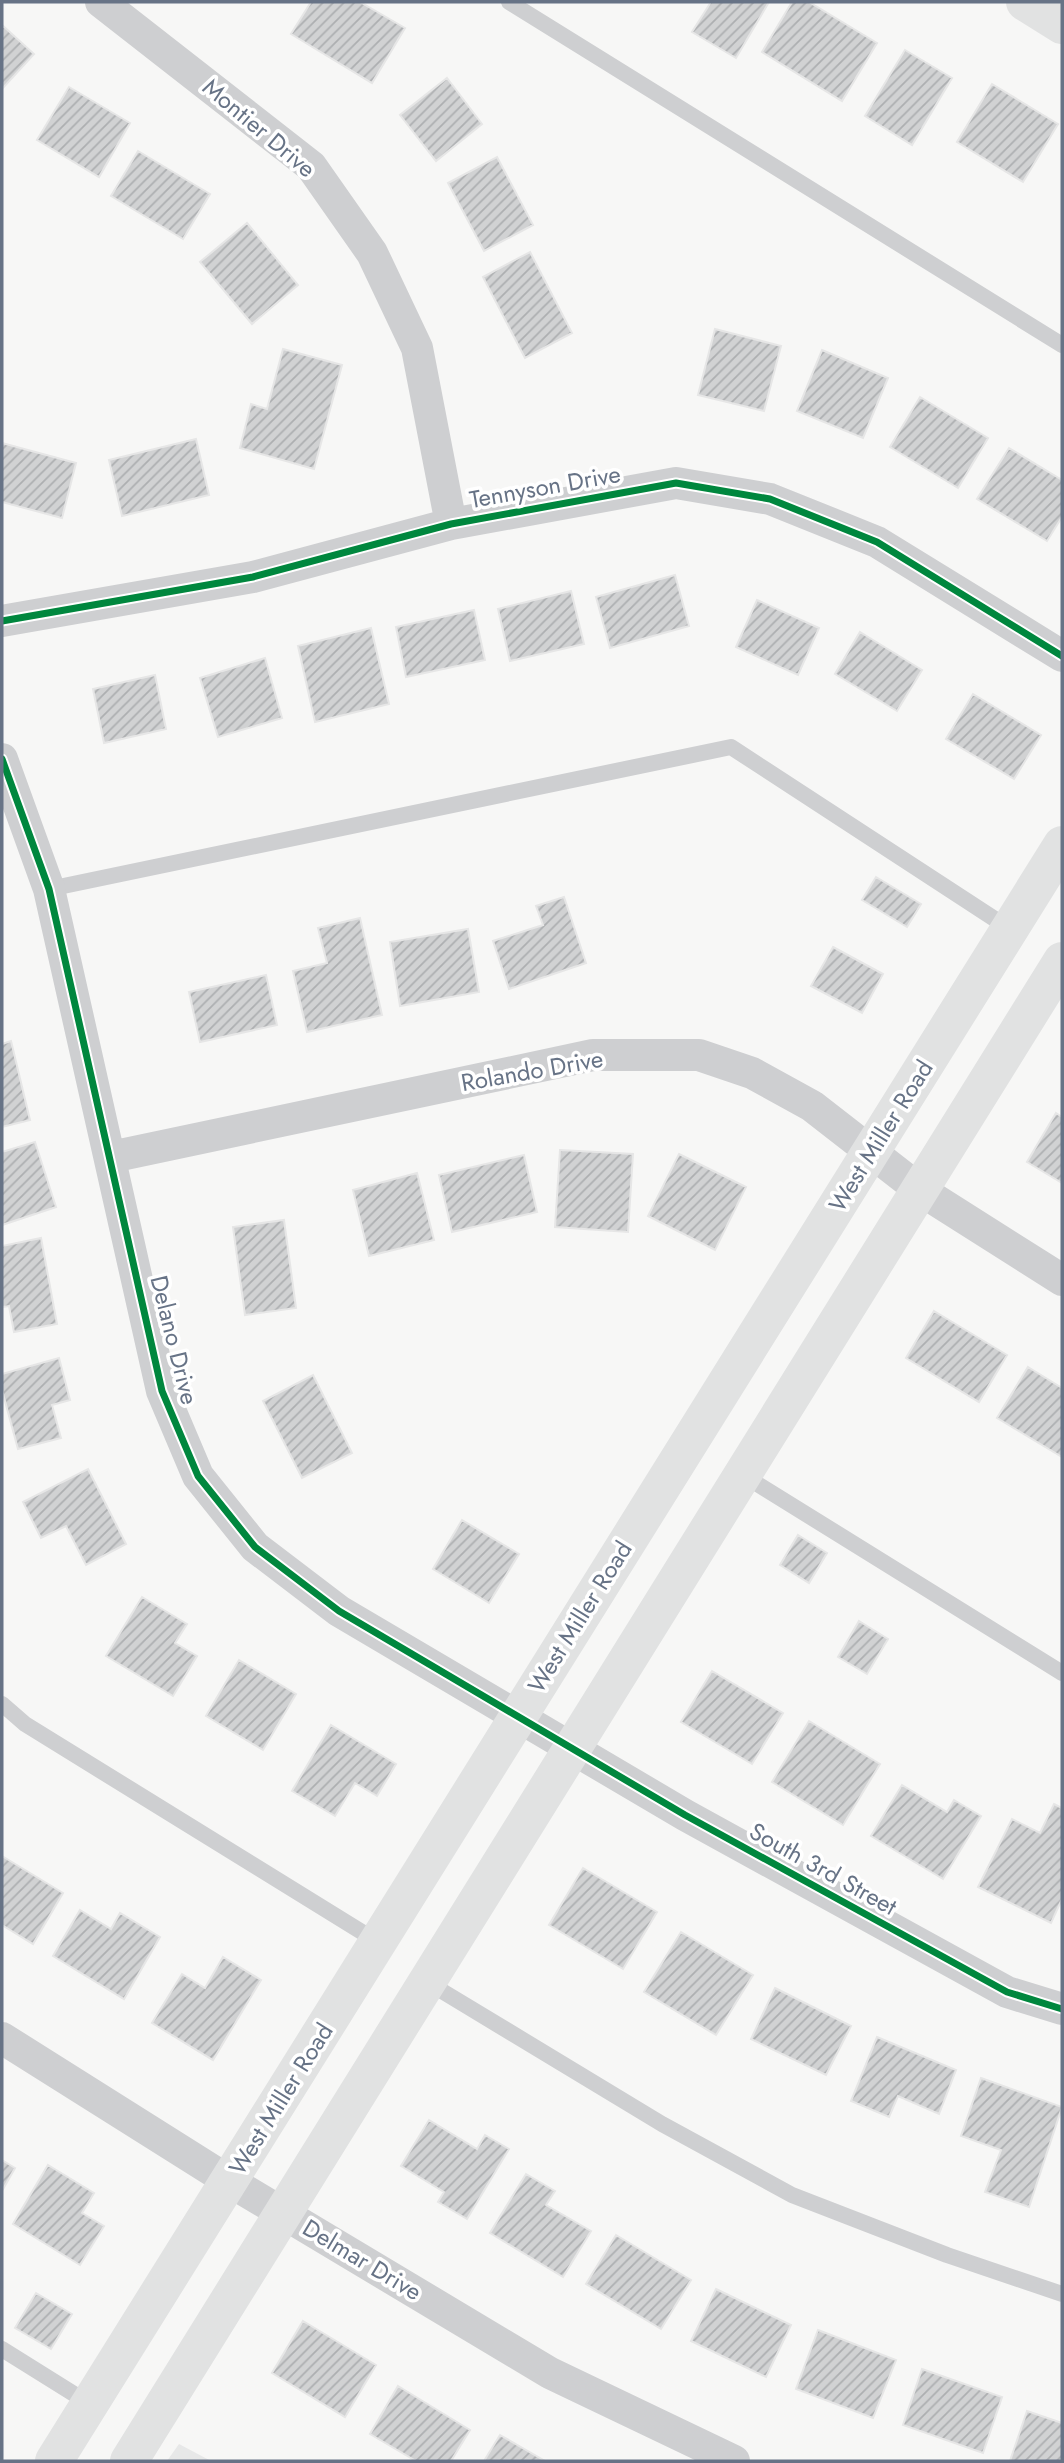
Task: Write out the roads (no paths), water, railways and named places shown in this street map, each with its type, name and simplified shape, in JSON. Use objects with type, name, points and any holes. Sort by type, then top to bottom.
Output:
[{"type":"main road","points":[[1026,2],[1062,25]]},
{"type":"main road","name":"West Miller Road","points":[[54,2461],[1062,845]]},
{"type":"main road","points":[[129,2461],[920,1190],[1059,974]]},
{"type":"street","name":"Montier Drive","points":[[101,2],[311,166],[372,253],[417,348],[451,524]]},
{"type":"street","name":"Tennyson Drive","points":[[2,621],[253,578],[451,524],[676,483],[770,499],[877,541],[1062,656]]},
{"type":"street","name":"Delano Drive","points":[[2,759],[49,889],[162,1391],[198,1476],[255,1547],[329,1603],[573,1748]]},
{"type":"street","name":"Rolando Drive","points":[[111,1157],[593,1055],[699,1055],[752,1073],[812,1106],[870,1154],[920,1190],[1062,1280]]},
{"type":"street","name":"South 3rd Street","points":[[573,1748],[685,1815],[1007,1992],[1062,2009]]},
{"type":"street","name":"Delmar Drive","points":[[2,2038],[229,2181],[550,2373],[734,2461]]},
{"type":"lane","points":[[509,2],[1062,345]]},
{"type":"lane","points":[[49,889],[731,747],[1010,929]]},
{"type":"lane","points":[[743,1475],[1062,1673]]},
{"type":"lane","points":[[2,1704],[25,1724],[378,1942]]},
{"type":"lane","points":[[427,1982],[662,2124],[792,2195],[947,2255],[1062,2294]]},
{"type":"lane","points":[[2,2348],[90,2404]]}]
